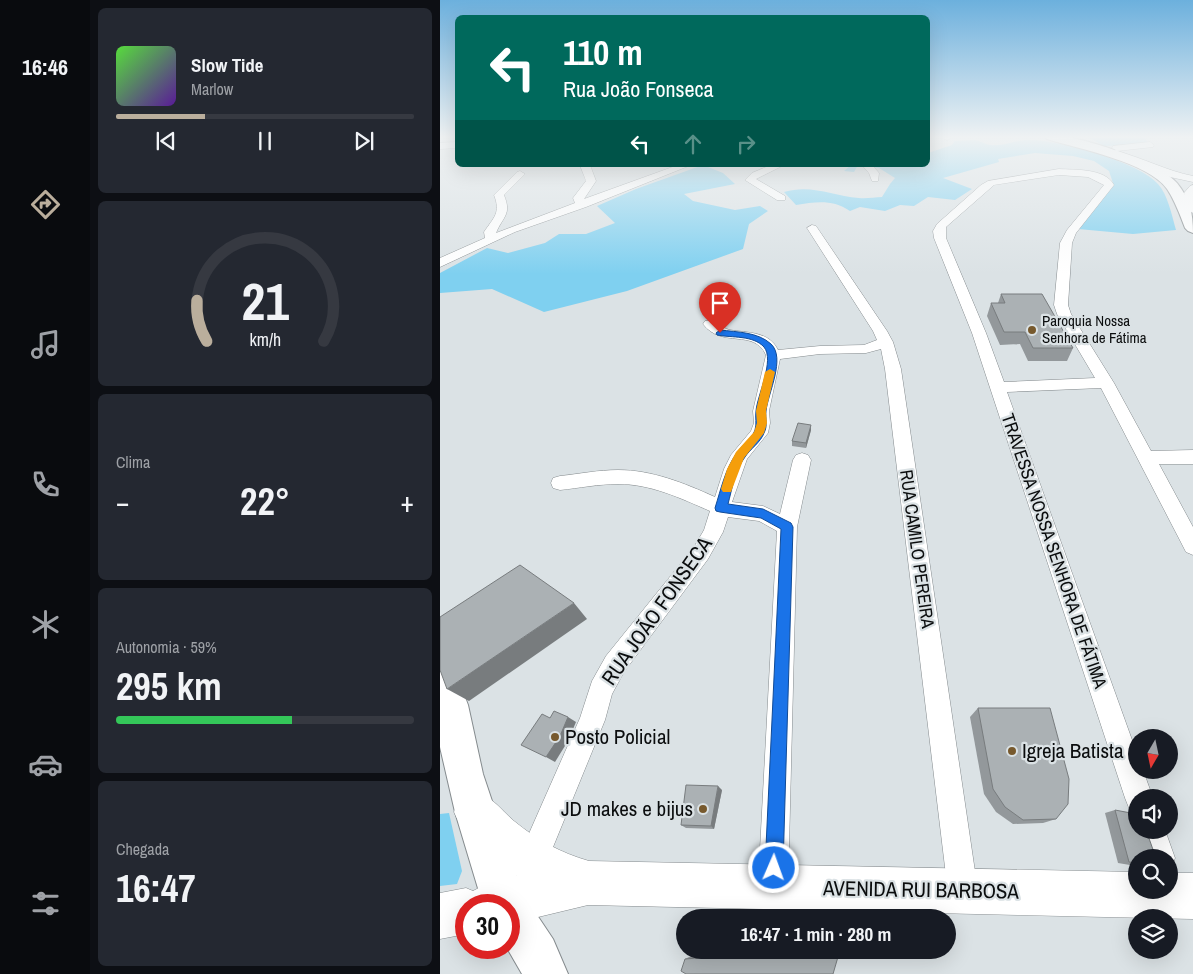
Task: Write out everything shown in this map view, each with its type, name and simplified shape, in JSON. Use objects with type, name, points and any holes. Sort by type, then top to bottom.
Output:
[{"type":"main road","points":[[1168,182],[1172,186],[1193,228]]},
{"type":"main road","points":[[440,675],[450,705],[464,774],[475,812],[480,894]]},
{"type":"main road","points":[[475,812],[502,840],[532,861],[550,872],[589,883]]},
{"type":"main road","points":[[520,902],[589,883]]},
{"type":"main road","name":"AVENIDA RUI BARBOSA","points":[[589,883],[963,892],[1128,885]]},
{"type":"main road","points":[[520,945],[528,952],[545,974]]},
{"type":"street","points":[[491,238],[490,232],[503,212],[503,205],[499,194],[511,182]]},
{"type":"street","points":[[582,205],[578,198],[591,182]]},
{"type":"street","points":[[440,262],[491,238],[641,182]]},
{"type":"street","points":[[754,182],[781,198]]},
{"type":"street","points":[[967,304],[940,238],[939,231],[941,226],[984,187],[1000,182]]},
{"type":"street","points":[[1107,182],[1109,185],[1071,232],[1066,243],[1060,296],[1064,314],[1106,383],[1193,546]]},
{"type":"street","points":[[1181,182],[1191,191],[1193,210]]},
{"type":"street","name":"RUA CAMILO PEREIRA","points":[[812,228],[886,342],[893,369],[963,892]]},
{"type":"street","name":"TRAVESSA NOSSA SENHORA DE FÁTIMA","points":[[967,304],[998,387],[1136,789]]},
{"type":"street","points":[[710,324],[724,334],[745,335],[756,338],[768,346],[773,355],[814,350],[866,349],[886,342]]},
{"type":"street","name":"RUA JOÃO FONSECA","points":[[500,894],[532,861],[592,720],[601,690],[615,664],[701,552],[713,532],[733,469],[740,455],[759,433],[762,423],[761,411],[773,355]]},
{"type":"street","points":[[998,387],[1106,383]]},
{"type":"street","points":[[1146,458],[1193,458]]},
{"type":"street","points":[[773,887],[787,527],[802,460]]},
{"type":"street","points":[[560,483],[617,477],[641,479],[677,488],[720,508],[763,514],[787,527]]},
{"type":"shaded area","points":[[654,182],[733,182],[735,184],[684,194],[693,201],[735,210],[760,206],[768,211],[749,224],[743,249],[627,291],[544,312],[492,289],[440,293],[440,273],[487,248],[508,253],[545,243],[559,234],[586,234],[615,223],[597,206]]},
{"type":"shaded area","points":[[891,182],[955,182],[972,189],[955,200],[928,197],[914,206],[900,205],[885,211],[860,207],[850,211],[824,202],[796,205],[784,192],[804,189],[849,197],[882,197]]},
{"type":"shaded area","points":[[1156,182],[1164,194],[1176,230],[1133,234],[1078,229],[1113,183]]},
{"type":"shaded area","points":[[449,813],[462,871],[457,884],[440,886],[440,814]]},
{"type":"building","points":[[1001,294],[1042,294],[1073,348],[1033,348],[1025,332],[1004,332],[991,303],[1005,303]]},
{"type":"building","points":[[798,423],[811,425],[806,443],[792,441]]},
{"type":"building","points":[[520,565],[574,603],[447,689],[440,670],[440,617]]},
{"type":"building","name":"Igreja Batista","points":[[978,708],[1050,708],[1069,779],[1068,804],[1056,819],[1023,820],[1005,807],[993,789]]},
{"type":"building","points":[[554,711],[568,717],[560,736],[546,757],[521,745],[542,714],[550,718]]},
{"type":"building","name":"JD makes e bijus","points":[[686,785],[718,786],[711,826],[681,825]]},
{"type":"building","points":[[1115,810],[1128,812],[1128,839],[1149,839],[1153,849],[1128,849],[1128,858]]},
{"type":"building","points":[[685,959],[837,959],[833,974],[686,974],[681,971]]},
{"type":"slow traffic","points":[[727,489],[733,469],[740,455],[759,433],[762,423],[761,411],[770,372]]},
{"type":"place","name":"Paroquia Nossa Senhora de Fátima","points":[[1032,330]]},
{"type":"place","name":"Posto Policial","points":[[555,737]]},
{"type":"place","name":"Igreja Batista","points":[[1012,751]]},
{"type":"place","name":"JD makes e bijus","points":[[703,809]]},
{"type":"route","points":[[720,333],[756,338],[768,346],[773,355],[761,411],[762,423],[759,433],[740,455],[733,469],[720,508],[763,514],[787,527],[774,868]]}]
